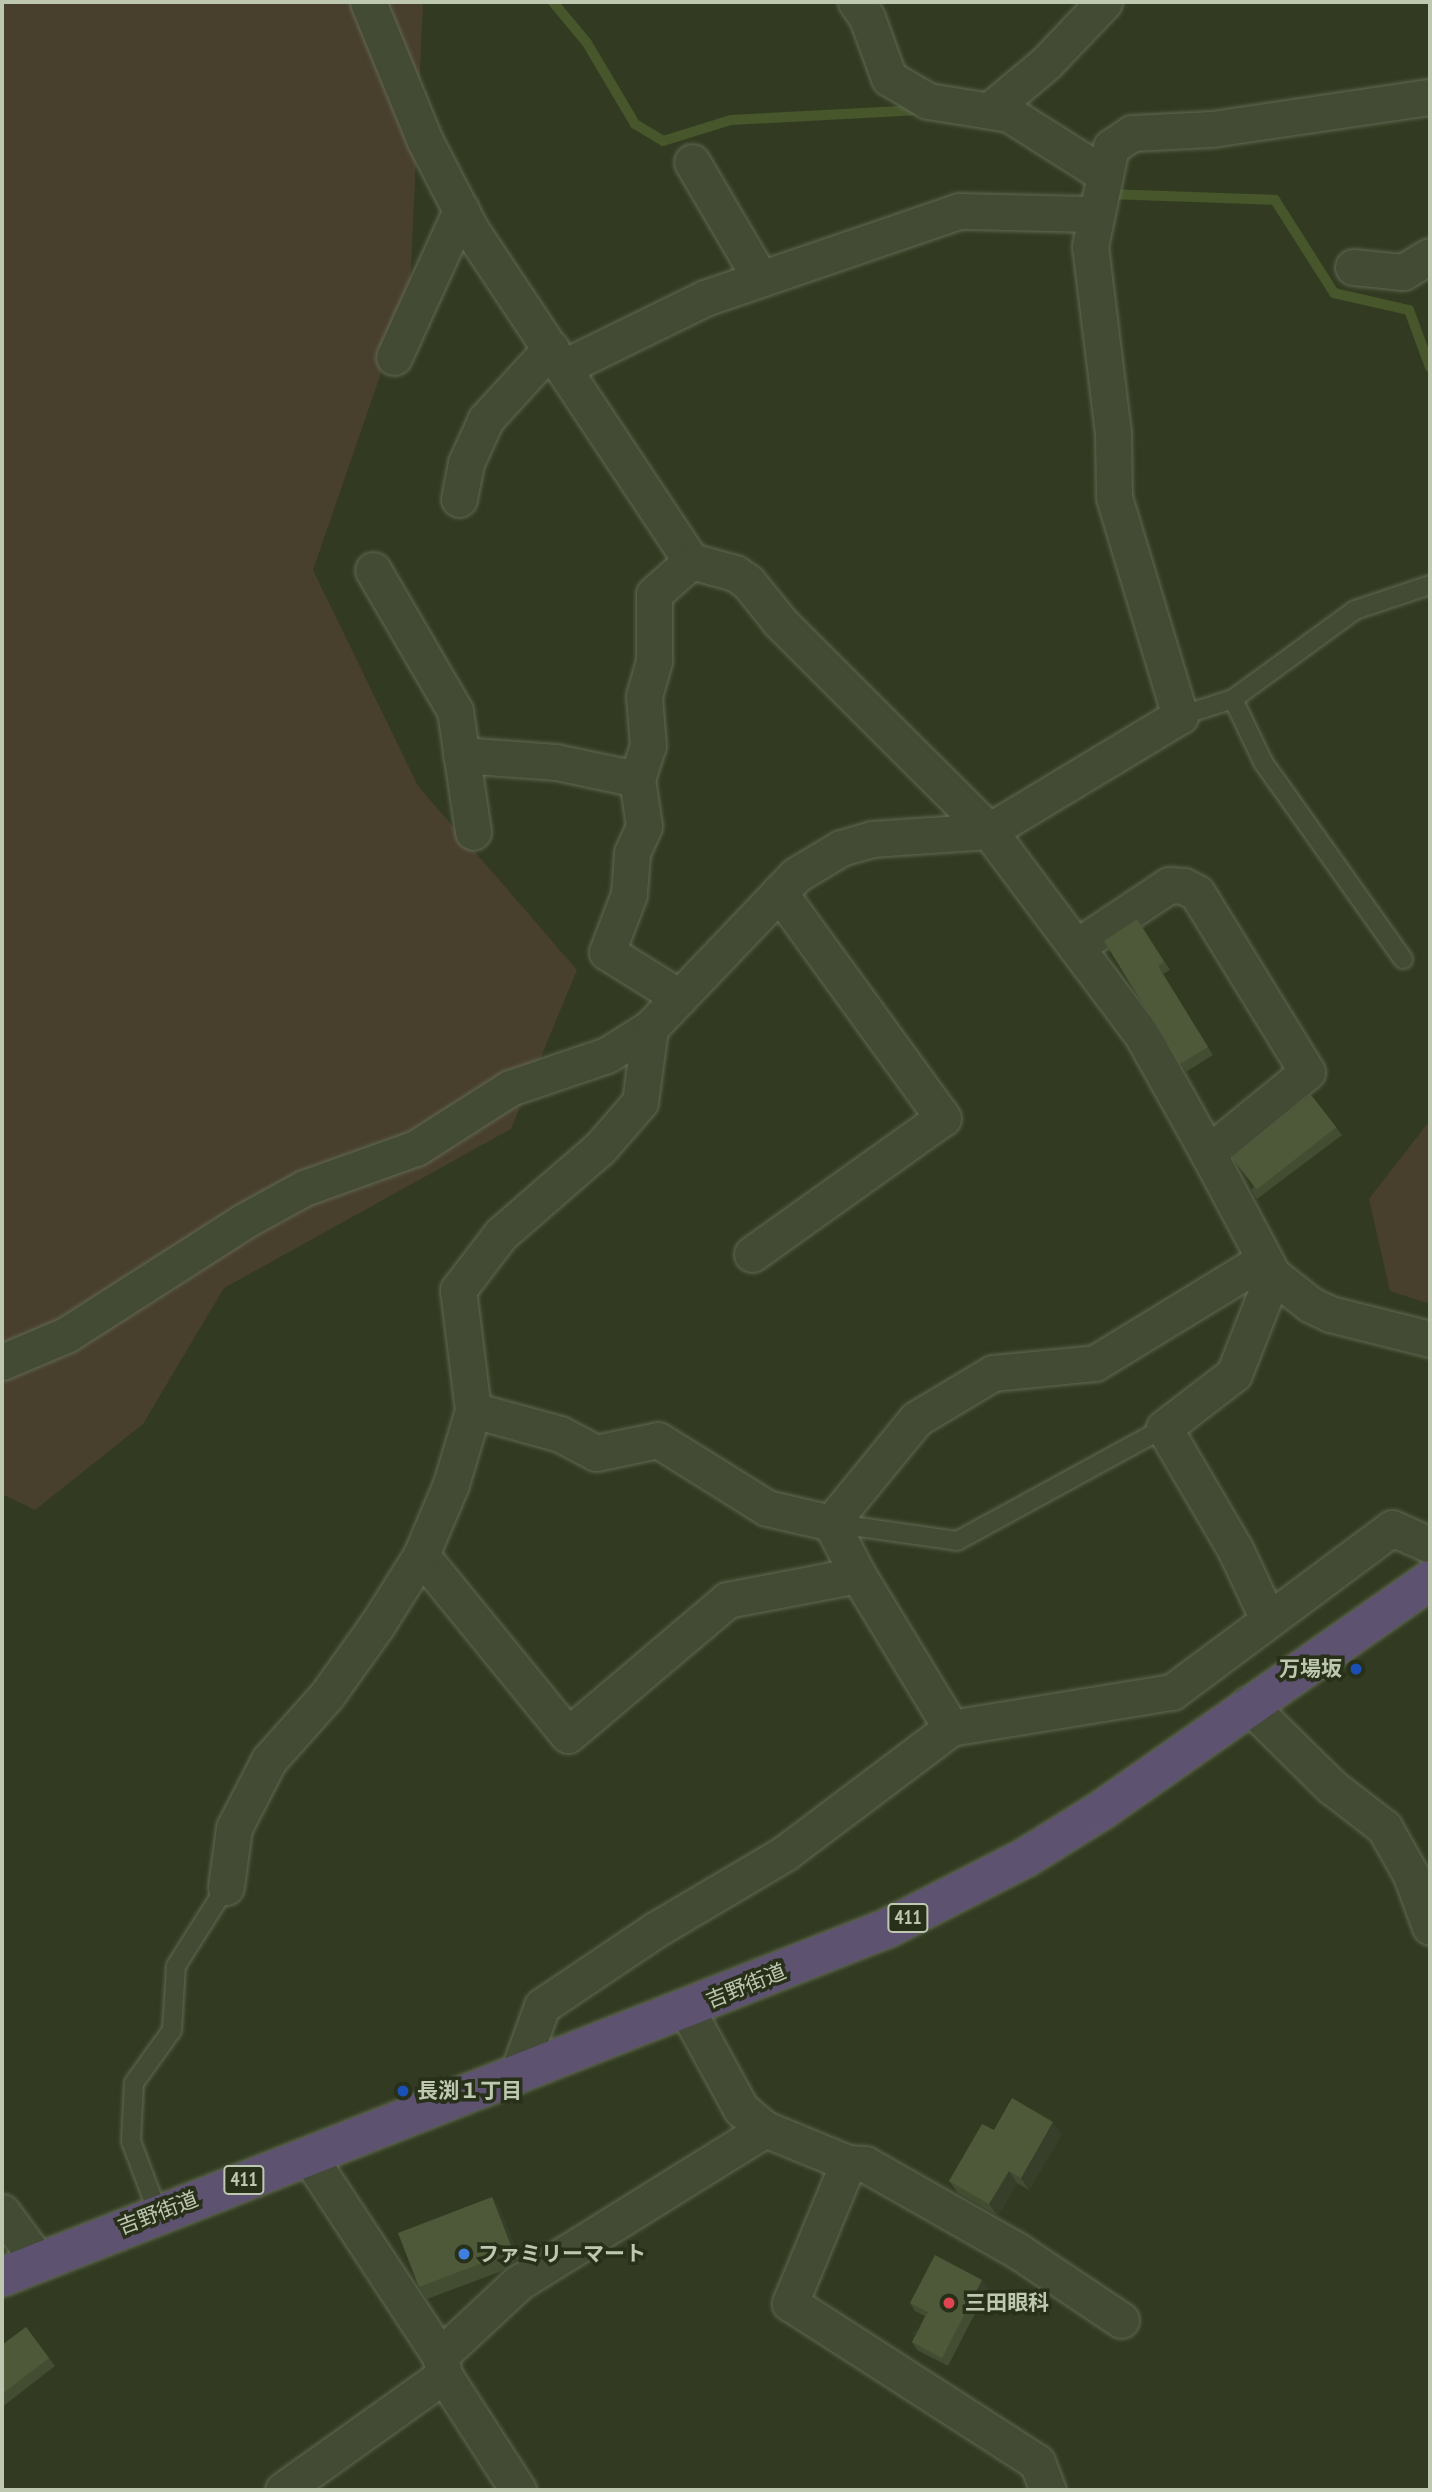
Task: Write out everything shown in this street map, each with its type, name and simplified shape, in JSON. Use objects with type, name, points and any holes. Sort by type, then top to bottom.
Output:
[{"type":"highway","name":"吉野街道","points":[[2,2277],[158,2213],[687,2010],[888,1928],[1024,1858],[1102,1810],[1248,1704],[1430,1580]]},
{"type":"street","points":[[368,2],[425,141],[461,211],[691,561],[735,573],[748,582],[780,622],[989,831],[1142,1035],[1269,1267],[1311,1305],[1330,1314],[1430,1339]]},
{"type":"street","points":[[990,110],[1046,63],[1104,2]]},
{"type":"street","points":[[870,7],[889,78],[928,101],[1009,114],[1102,173]]},
{"type":"street","points":[[2,1362],[106,1312],[244,1221],[304,1188],[416,1148],[510,1088],[607,1055],[650,1028],[796,875],[841,848],[862,842],[989,831],[1180,716],[1114,497],[1113,433],[1090,246],[1102,173],[1111,147],[1132,133],[1212,128],[1430,97]]},
{"type":"street","points":[[692,162],[760,278]]},
{"type":"street","points":[[394,357],[461,211]]},
{"type":"street","points":[[459,499],[466,463],[486,419],[557,358],[705,298],[959,211],[1094,212]]},
{"type":"street","points":[[1353,267],[1403,272],[1430,256]]},
{"type":"street","points":[[679,997],[607,952],[629,894],[632,853],[645,826],[638,779],[648,746],[644,696],[654,660],[653,594],[691,561]]},
{"type":"street","points":[[373,570],[454,711],[473,832]]},
{"type":"street","points":[[461,755],[556,762],[638,779]]},
{"type":"street","points":[[1076,947],[1169,885],[1197,893],[1307,1072],[1208,1153]]},
{"type":"street","points":[[752,1254],[943,1118],[779,892]]},
{"type":"street","points":[[226,1887],[234,1828],[269,1760],[327,1695],[421,1555],[451,1484],[472,1410],[458,1290],[501,1234],[600,1148],[640,1102],[650,1028]]},
{"type":"street","points":[[1268,1619],[1235,1549],[1164,1428],[1234,1374],[1269,1267]]},
{"type":"street","points":[[831,1523],[916,1419],[993,1373],[1095,1363],[1269,1267]]},
{"type":"street","points":[[472,1410],[560,1434],[596,1453],[658,1440],[767,1508],[831,1523],[858,1575],[951,1728]]},
{"type":"street","points":[[517,2075],[542,2006],[655,1930],[785,1853],[951,1728],[1172,1692],[1392,1528],[1430,1545]]},
{"type":"street","points":[[421,1555],[568,1734],[727,1600],[858,1575]]},
{"type":"street","points":[[1248,1704],[1332,1787],[1384,1827],[1411,1875],[1430,1927]]},
{"type":"street","points":[[687,2010],[741,2109],[765,2129],[848,2163],[865,2164],[1018,2251],[1121,2320]]},
{"type":"street","points":[[283,2490],[442,2366],[517,2283],[765,2129]]},
{"type":"street","points":[[308,2155],[518,2490]]},
{"type":"street","points":[[848,2163],[790,2303],[1037,2462],[1048,2490]]},
{"type":"street","points":[[2,2212],[39,2262]]},
{"type":"lane","points":[[1180,716],[1233,699],[1355,610],[1430,585]]},
{"type":"lane","points":[[1233,699],[1263,762],[1403,959]]},
{"type":"lane","points":[[831,1523],[957,1541],[1164,1428]]},
{"type":"lane","points":[[158,2213],[131,2141],[134,2082],[172,2030],[176,1966],[226,1887]]},
{"type":"shaded area","points":[[2,2],[423,4],[410,289],[313,570],[418,786],[577,970],[511,1129],[224,1288],[143,1424],[35,1510],[2,1494]]},
{"type":"shaded area","points":[[1427,1124],[1430,1127],[1430,1304],[1390,1291],[1369,1199]]},
{"type":"building","points":[[1137,919],[1164,962],[1158,966],[1208,1047],[1180,1064],[1104,941]]},
{"type":"building","points":[[1311,1095],[1336,1127],[1257,1189],[1231,1157]]},
{"type":"building","points":[[1012,2098],[1053,2122],[1021,2178],[1009,2171],[989,2204],[949,2181],[982,2124],[994,2130]]},
{"type":"building","name":"ファミリーマート","points":[[492,2197],[511,2246],[493,2259],[419,2287],[398,2233]]},
{"type":"building","points":[[935,2255],[982,2280],[942,2358],[912,2342],[928,2312],[910,2303]]},
{"type":"building","points":[[26,2327],[49,2358],[2,2394],[2,2345]]},
{"type":"waterway","points":[[553,2],[587,43],[635,124],[663,141],[731,120],[920,110]]},
{"type":"waterway","points":[[1107,194],[1275,200],[1334,293],[1409,310],[1430,367]]},
{"type":"place","name":"万場坂","points":[[1356,1669]]},
{"type":"place","name":"長渕１丁目","points":[[403,2091]]},
{"type":"place","name":"ファミリーマート","points":[[464,2254]]},
{"type":"place","name":"三田眼科","points":[[949,2303]]}]
